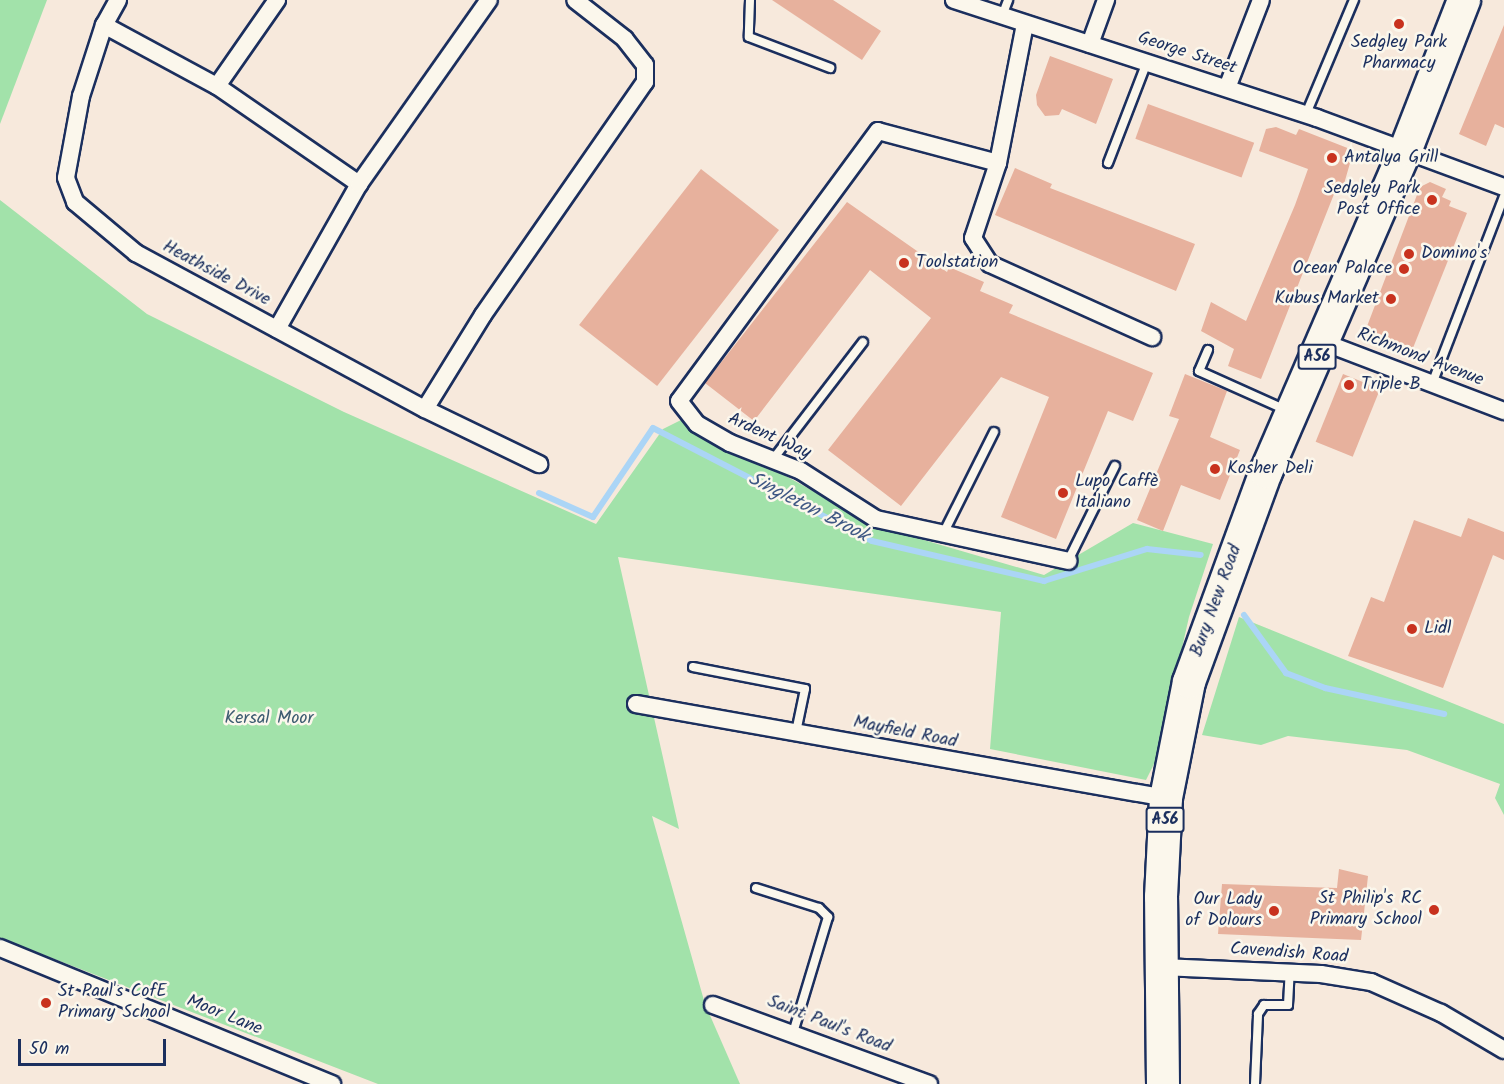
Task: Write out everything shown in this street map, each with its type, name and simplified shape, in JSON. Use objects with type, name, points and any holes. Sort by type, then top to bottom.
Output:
[{"type":"highway","name":"Bury New Road","points":[[1163,1084],[1162,967],[1166,798],[1189,682],[1204,633],[1292,413],[1406,149],[1464,0]]},
{"type":"street","name":"Heathside Drive","points":[[118,0],[105,25],[81,96],[66,178],[75,202],[136,253],[277,328],[359,184],[489,0]]},
{"type":"street","points":[[217,86],[277,0]]},
{"type":"street","points":[[425,409],[483,315],[645,82],[645,65],[625,39],[575,0]]},
{"type":"street","name":"George Street","points":[[954,0],[1005,8],[1025,24],[1306,114],[1504,187]]},
{"type":"street","points":[[1090,44],[1106,0]]},
{"type":"street","points":[[1227,88],[1261,0]]},
{"type":"street","points":[[1025,24],[998,163],[973,238],[981,254],[1022,281],[1152,337]]},
{"type":"street","points":[[105,25],[217,86],[359,184]]},
{"type":"street","name":"Ardent Way","points":[[998,163],[878,131],[682,392],[681,409],[693,421],[730,443],[774,458],[876,519],[1068,561]]},
{"type":"street","points":[[277,328],[425,409],[539,464]]},
{"type":"street","name":"Richmond Avenue","points":[[1323,342],[1504,411]]},
{"type":"street","name":"Mayfield Road","points":[[636,704],[1166,798]]},
{"type":"street","name":"Moor Lane","points":[[0,948],[332,1084]]},
{"type":"street","name":"Cavendish Road","points":[[1162,967],[1290,972],[1353,978],[1390,988],[1504,1050]]},
{"type":"street","name":"Saint Paul's Road","points":[[713,1005],[793,1032],[929,1084]]},
{"type":"lane","points":[[750,0],[749,37],[830,68]]},
{"type":"lane","points":[[1306,114],[1354,0]]},
{"type":"lane","points":[[1108,163],[1148,62]]},
{"type":"lane","points":[[1432,384],[1504,196]]},
{"type":"lane","points":[[774,458],[863,342]]},
{"type":"lane","points":[[1208,350],[1199,371],[1292,413]]},
{"type":"lane","points":[[943,534],[994,432]]},
{"type":"lane","points":[[1068,561],[1115,466]]},
{"type":"lane","points":[[693,667],[805,690],[796,732]]},
{"type":"lane","points":[[756,888],[819,908],[828,916],[793,1032]]},
{"type":"lane","points":[[1255,1084],[1258,1014],[1264,1005],[1288,1005],[1290,972]]},
{"type":"green space","points":[[0,0],[47,0],[0,124]]},
{"type":"green space","name":"Kersal Moor","points":[[0,200],[147,314],[344,412],[596,524],[663,429],[683,419],[876,526],[1044,575],[1133,523],[1213,544],[1189,617],[1157,758],[1146,780],[990,749],[1001,612],[618,557],[679,829],[652,816],[705,1004],[740,1084],[378,1084],[0,938]]},
{"type":"green space","points":[[1239,617],[1504,724],[1504,815],[1495,798],[1500,784],[1407,750],[1288,736],[1261,745],[1202,735]]},
{"type":"building","points":[[772,0],[833,0],[881,31],[862,60]]},
{"type":"building","points":[[1504,25],[1504,128],[1495,124],[1486,146],[1459,134]]},
{"type":"building","points":[[1050,56],[1113,79],[1096,124],[1062,109],[1059,115],[1045,116],[1037,105],[1036,95]]},
{"type":"building","points":[[1148,104],[1254,143],[1242,177],[1135,139]]},
{"type":"building","points":[[1276,127],[1296,135],[1299,129],[1350,149],[1352,156],[1342,191],[1336,189],[1261,379],[1228,366],[1234,349],[1201,331],[1211,302],[1246,321],[1295,205],[1308,169],[1259,151],[1266,129]]},
{"type":"building","points":[[1015,168],[1052,184],[1050,188],[1195,244],[1176,291],[995,215]]},
{"type":"building","points":[[701,169],[779,230],[657,386],[579,325]]},
{"type":"building","points":[[1430,182],[1446,189],[1442,197],[1451,201],[1449,206],[1467,213],[1413,348],[1366,329],[1420,187]]},
{"type":"building","points":[[847,202],[947,272],[949,267],[984,282],[980,291],[1013,305],[1009,313],[1153,373],[1133,421],[1108,411],[1056,539],[1001,517],[1049,397],[1001,377],[901,506],[828,450],[931,318],[870,270],[754,421],[705,383]]},
{"type":"building","points":[[1185,374],[1227,391],[1210,437],[1240,450],[1220,500],[1181,485],[1163,531],[1137,520],[1179,419],[1169,416]]},
{"type":"building","points":[[1343,374],[1380,389],[1353,457],[1316,442]]},
{"type":"building","name":"Lidl","points":[[1468,518],[1504,532],[1504,560],[1493,555],[1443,688],[1348,656],[1371,597],[1384,602],[1414,520],[1461,537]]},
{"type":"building","name":"Our Lady of Dolours","points":[[1339,869],[1368,876],[1361,940],[1218,934],[1222,884],[1337,888]]},
{"type":"waterway","name":"Singleton Brook","points":[[539,493],[593,517],[653,428],[872,541],[1044,581],[1147,549],[1201,555]]},
{"type":"waterway","name":"Singleton Brook","points":[[1244,615],[1286,673],[1325,688],[1444,714]]},
{"type":"place","name":"Sedgley Park Pharmacy","points":[[1399,24]]},
{"type":"place","name":"Antalya Grill","points":[[1332,158]]},
{"type":"place","name":"Sedgley Park Post Office","points":[[1432,200]]},
{"type":"place","name":"Domino's","points":[[1409,254]]},
{"type":"place","name":"Toolstation","points":[[904,263]]},
{"type":"place","name":"Ocean Palace","points":[[1404,269]]},
{"type":"place","name":"Kubus Market","points":[[1391,299]]},
{"type":"place","name":"Triple B","points":[[1349,385]]},
{"type":"place","name":"Kosher Deli","points":[[1215,469]]},
{"type":"place","name":"Lupo Caffè Italiano","points":[[1063,493]]},
{"type":"place","name":"Lidl","points":[[1412,629]]},
{"type":"place","name":"St Philip's RC Primary School","points":[[1434,910]]},
{"type":"place","name":"Our Lady of Dolours","points":[[1274,911]]},
{"type":"place","name":"St Paul's CofE Primary School","points":[[46,1003]]}]
